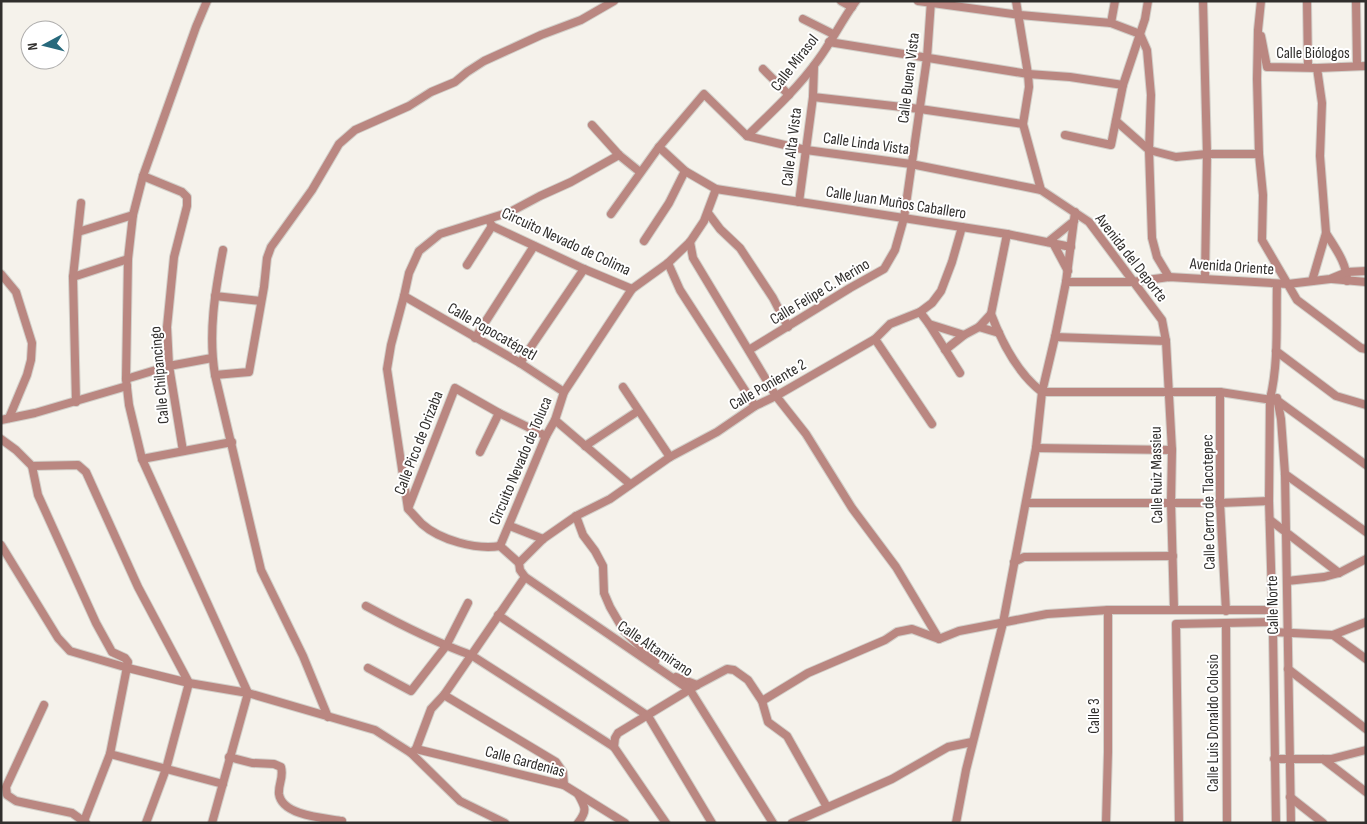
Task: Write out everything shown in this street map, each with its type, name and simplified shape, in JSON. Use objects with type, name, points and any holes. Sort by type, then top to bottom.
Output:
[{"type":"street","points":[[207,1],[143,176],[133,215],[128,259],[126,382],[129,405],[142,459],[248,693],[212,823]]},
{"type":"street","points":[[215,375],[249,372],[270,247],[312,190],[339,144],[355,130],[409,106],[431,92],[456,82],[484,61],[541,35],[581,20],[614,1]]},
{"type":"street","points":[[841,1],[854,4]]},
{"type":"street","points":[[918,1],[1020,15],[1111,23],[1140,34],[1147,50],[1151,95],[1149,150],[1152,238],[1157,257],[1169,277]]},
{"type":"street","points":[[1016,1],[1020,15],[1028,74],[1023,124],[1040,190]]},
{"type":"street","points":[[1111,23],[1115,1]]},
{"type":"street","points":[[1065,135],[1111,144],[1123,84],[1145,19],[1148,1]]},
{"type":"street","points":[[1202,1],[1207,154],[1206,278]]},
{"type":"street","name":"Calle Biólogos","points":[[1261,1],[1258,30],[1262,39],[1267,67],[1317,68],[1361,66]]},
{"type":"street","points":[[1307,1],[1308,67]]},
{"type":"street","points":[[1356,1],[1361,66]]},
{"type":"street","name":"Calle Buena Vista","points":[[904,218],[928,58],[931,2]]},
{"type":"street","name":"Calle Mirasol","points":[[747,136],[789,95],[814,66],[854,4]]},
{"type":"street","points":[[803,19],[834,34]]},
{"type":"street","points":[[1258,30],[1259,154],[1263,195],[1262,240],[1297,300],[1360,348],[1366,349]]},
{"type":"street","points":[[830,42],[1019,73],[1123,84]]},
{"type":"street","name":"Calle Alta Vista","points":[[799,202],[813,97],[814,66]]},
{"type":"street","points":[[1312,281],[1326,233],[1320,156],[1322,103],[1317,68]]},
{"type":"street","points":[[763,69],[789,95]]},
{"type":"street","points":[[611,214],[659,147],[704,94],[747,136]]},
{"type":"street","points":[[813,97],[1023,124]]},
{"type":"street","points":[[1116,121],[1149,150],[1176,157],[1207,154],[1259,154]]},
{"type":"street","points":[[592,125],[619,155],[640,172]]},
{"type":"street","name":"Calle Linda Vista","points":[[747,136],[806,150],[911,164],[1040,190]]},
{"type":"street","points":[[632,289],[668,263],[690,242],[708,213],[716,189],[685,171],[659,147]]},
{"type":"street","points":[[408,509],[387,369],[409,273],[419,251],[440,234],[474,223],[491,223],[619,155]]},
{"type":"street","points":[[644,242],[669,203],[685,171]]},
{"type":"street","name":"Calle Chilpancingo","points":[[143,176],[182,192],[187,197],[187,206],[174,257],[167,327],[169,366],[183,451]]},
{"type":"street","name":"Calle Juan Muños Caballero","points":[[716,189],[1007,234],[1071,247]]},
{"type":"street","name":"Avenida del Deporte","points":[[1040,190],[1089,222],[1162,320],[1166,341]]},
{"type":"street","points":[[76,402],[73,277],[81,203]]},
{"type":"street","points":[[956,823],[972,742],[1003,623],[1036,448],[1042,392],[1068,271],[1075,212]]},
{"type":"street","points":[[708,213],[720,229],[740,248],[773,298],[788,327]]},
{"type":"street","points":[[78,232],[133,215]]},
{"type":"street","name":"Calle Felipe C. Merino","points":[[749,350],[884,269],[895,250],[904,218]]},
{"type":"street","points":[[1068,271],[1051,242],[1074,221]]},
{"type":"street","points":[[467,265],[491,223]]},
{"type":"street","name":"Circuito Nevado de Colima","points":[[491,223],[584,270],[632,289]]},
{"type":"street","points":[[960,373],[920,312],[932,303],[941,291],[962,227]]},
{"type":"street","points":[[1326,233],[1347,272],[1348,282]]},
{"type":"street","points":[[945,350],[964,334],[979,327],[991,314],[1007,234]]},
{"type":"street","points":[[690,242],[693,258],[776,396],[806,434],[852,508],[896,567],[939,640]]},
{"type":"street","points":[[475,338],[534,246]]},
{"type":"street","points":[[223,250],[212,324],[212,358],[215,375],[261,570],[303,656],[328,717]]},
{"type":"street","points":[[73,277],[128,259]]},
{"type":"street","points":[[668,263],[680,290],[755,406]]},
{"type":"street","points":[[520,363],[584,270]]},
{"type":"street","name":"Avenida Oriente","points":[[1066,282],[1132,282],[1169,277],[1288,284],[1330,278],[1347,272],[1366,271]]},
{"type":"street","points":[[1,274],[16,292],[32,343],[31,360],[27,375],[5,419]]},
{"type":"street","name":"Avenida Oriente","points":[[1330,278],[1348,282],[1366,282]]},
{"type":"street","name":"Calle Norte","points":[[1276,284],[1276,351],[1272,388],[1285,474],[1291,823]]},
{"type":"street","name":"Circuito Nevado de Toluca","points":[[408,509],[422,524],[457,542],[486,548],[500,546],[510,526],[546,436],[555,420],[564,392],[632,289]]},
{"type":"street","points":[[215,296],[261,300]]},
{"type":"street","name":"Calle Popocatépetl","points":[[404,296],[520,363],[564,392]]},
{"type":"street","name":"Calle Poniente 2","points":[[519,563],[543,539],[576,516],[610,499],[670,457],[717,432],[755,406],[776,396],[875,339],[890,324],[920,312]]},
{"type":"street","points":[[991,314],[1016,365],[1030,383],[1042,392],[1220,392],[1274,400],[1366,465]]},
{"type":"street","points":[[929,324],[964,334]]},
{"type":"street","points":[[979,327],[999,333]]},
{"type":"street","points":[[1055,337],[1166,341]]},
{"type":"street","points":[[875,339],[932,424]]},
{"type":"street","name":"Calle Ruiz Massieu","points":[[1166,341],[1172,450],[1171,502],[1174,609]]},
{"type":"street","points":[[1276,351],[1336,396],[1366,405]]},
{"type":"street","points":[[5,419],[76,402],[169,366],[212,358]]},
{"type":"street","points":[[624,387],[670,457]]},
{"type":"street","name":"Calle Pico de Orizaba","points":[[408,509],[454,388],[499,413]]},
{"type":"street","name":"Calle Cerro de Tlacotepec","points":[[1220,392],[1220,503],[1226,611]]},
{"type":"street","name":"Calle Norte","points":[[1274,400],[1270,520],[1276,823]]},
{"type":"street","points":[[586,446],[638,411]]},
{"type":"street","points":[[480,452],[499,413],[546,436]]},
{"type":"street","points":[[555,420],[630,484]]},
{"type":"street","points":[[1,439],[16,450],[32,466],[38,495],[96,623],[112,652],[125,658],[128,662],[110,754],[85,822],[72,813],[16,801],[7,795],[6,787],[44,705]]},
{"type":"street","points":[[142,459],[232,442]]},
{"type":"street","points":[[1036,448],[1172,450]]},
{"type":"street","points":[[32,466],[78,465],[86,472],[138,587],[189,683],[166,770],[146,823]]},
{"type":"street","points":[[1285,474],[1366,532]]},
{"type":"street","points":[[1026,503],[1220,503],[1270,501]]},
{"type":"street","points":[[576,516],[584,535],[604,566],[604,593],[624,631],[651,659],[675,676],[697,685]]},
{"type":"street","points":[[1270,520],[1339,573]]},
{"type":"street","points":[[510,526],[543,539]]},
{"type":"street","points":[[1,545],[58,638],[70,651],[189,683],[248,693],[375,730],[414,751],[460,800],[506,823]]},
{"type":"street","points":[[414,751],[431,710],[444,695],[525,577],[520,570],[519,563],[500,546]]},
{"type":"street","points":[[1014,562],[1024,557],[1173,556]]},
{"type":"street","points":[[1286,581],[1324,577],[1339,573],[1366,558]]},
{"type":"street","name":"Calle Altamirano","points":[[525,577],[690,690],[773,823]]},
{"type":"street","points":[[368,668],[411,691],[446,646],[468,603]]},
{"type":"street","points":[[366,606],[415,633],[471,655],[614,747],[666,823]]},
{"type":"street","points":[[762,701],[808,673],[885,640],[897,632],[912,629],[939,640],[959,631],[1047,614],[1108,610],[1272,610]]},
{"type":"street","name":"Calle 3","points":[[1106,823],[1108,610]]},
{"type":"street","points":[[498,615],[648,716],[712,823]]},
{"type":"street","points":[[1179,823],[1176,624],[1272,622]]},
{"type":"street","points":[[1273,632],[1334,635],[1366,622]]},
{"type":"street","name":"Calle Luis Donaldo Colosio","points":[[1226,624],[1227,823]]},
{"type":"street","points":[[1334,635],[1366,659]]},
{"type":"street","points":[[614,747],[615,738],[618,733],[697,685],[727,669],[734,670],[748,680],[762,701],[768,722],[787,736],[827,807]]},
{"type":"street","points":[[1288,669],[1366,729]]},
{"type":"street","points":[[444,695],[556,762],[563,772],[564,785]]},
{"type":"street","points":[[792,823],[892,779],[948,747],[972,742]]},
{"type":"street","points":[[1274,759],[1331,759],[1366,750]]},
{"type":"street","name":"Calle Gardenias","points":[[414,751],[564,785],[625,823]]},
{"type":"street","points":[[110,754],[223,784]]},
{"type":"street","points":[[229,757],[252,763],[274,764],[280,767],[283,774],[279,794],[284,806],[292,812],[342,822]]},
{"type":"street","points":[[1323,759],[1366,792]]},
{"type":"street","points":[[577,792],[585,806],[584,815],[578,823]]},
{"type":"street","points":[[1290,797],[1323,823]]}]
